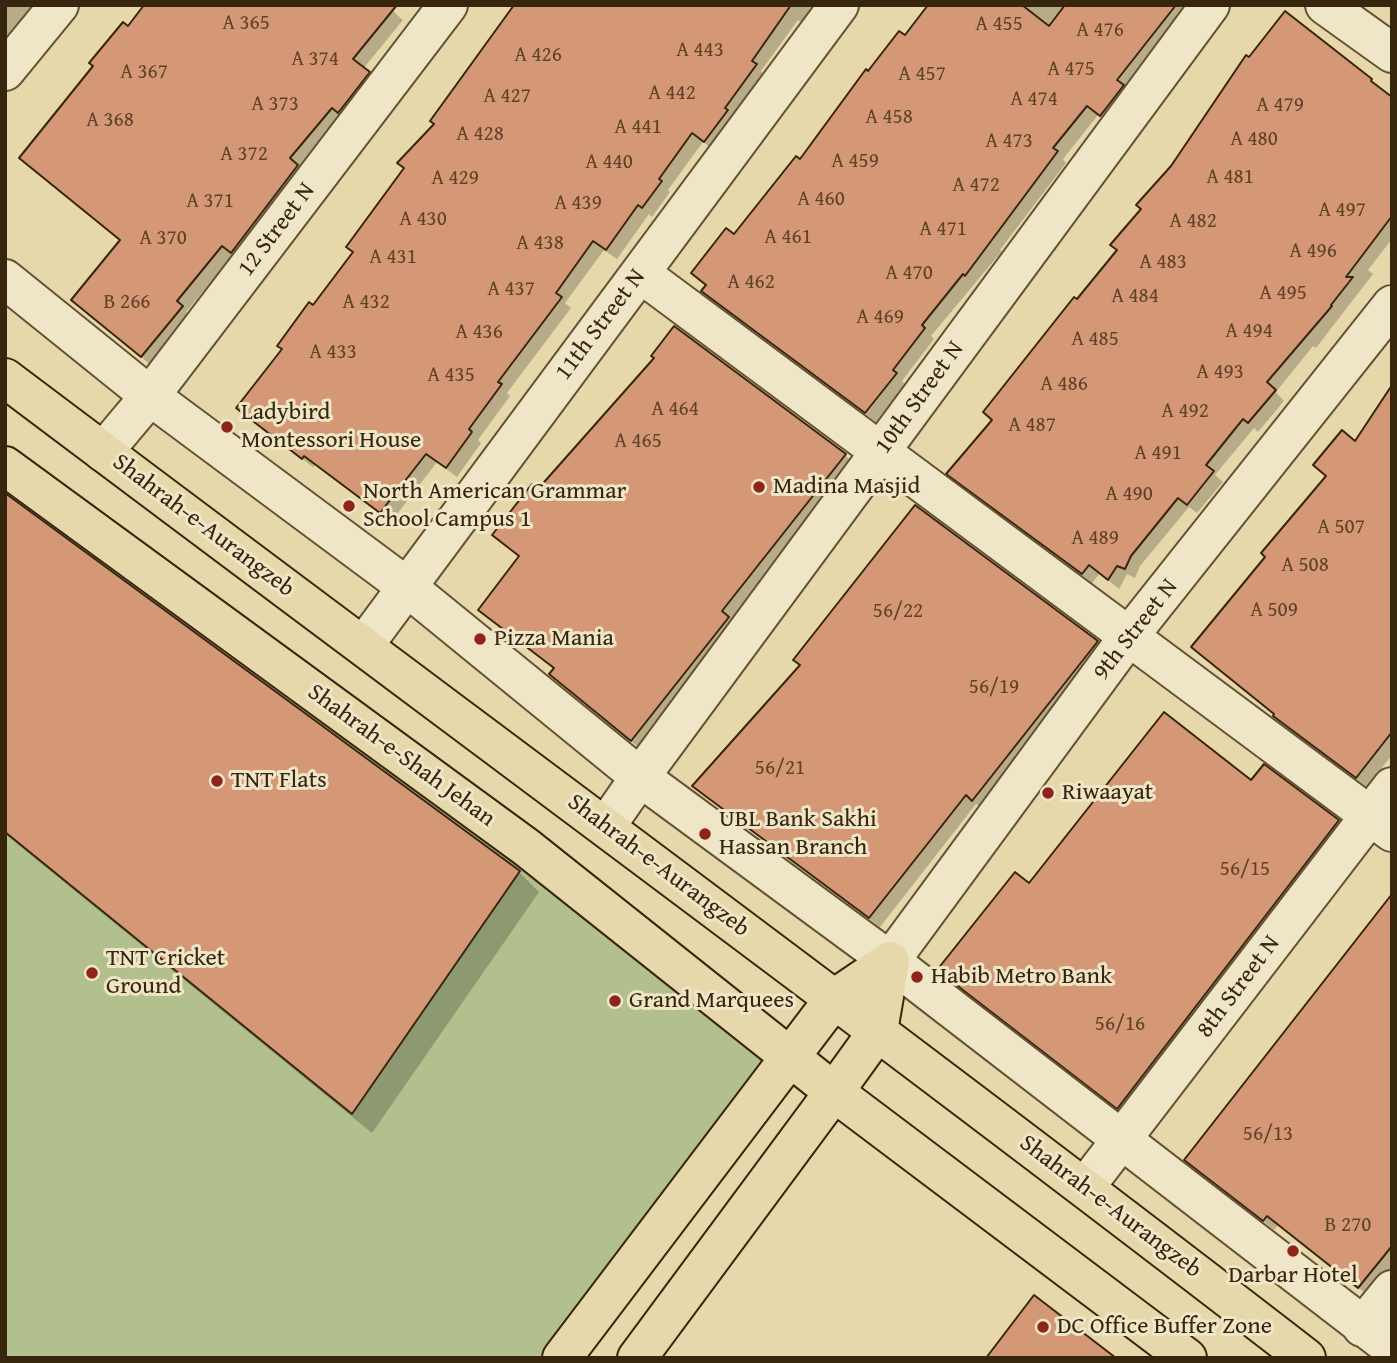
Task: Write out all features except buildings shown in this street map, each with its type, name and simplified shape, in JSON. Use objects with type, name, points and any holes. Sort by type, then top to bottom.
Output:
[{"type":"main road","name":"Shahrah-e-Aurangzeb","points":[[5,378],[606,826],[1085,1187],[1306,1358]]},
{"type":"main road","name":"Shahrah-e-Shah Jehan","points":[[5,466],[526,847],[790,1056]]},
{"type":"main road","points":[[562,1358],[834,999],[890,961]]},
{"type":"main road","points":[[637,1358],[878,1031],[890,961]]},
{"type":"main road","points":[[790,1056],[1187,1358]]},
{"type":"street","points":[[5,71],[59,5]]},
{"type":"street","name":"12 Street N","points":[[103,452],[150,396],[448,5]]},
{"type":"street","name":"11th Street N","points":[[364,645],[839,5]]},
{"type":"street","name":"10th Street N","points":[[606,826],[1210,5]]},
{"type":"street","points":[[1325,5],[1392,53]]},
{"type":"street","points":[[640,273],[1129,636],[1384,812]]},
{"type":"street","points":[[5,279],[150,396],[407,587],[640,777],[890,961],[1377,1338],[1392,1290]]},
{"type":"street","name":"9th Street N","points":[[890,961],[1129,636],[1392,306]]},
{"type":"street","name":"8th Street N","points":[[1085,1187],[1384,812]]},
{"type":"green space","points":[[5,456],[790,1053],[564,1358],[5,1358]]},
{"type":"place","name":"Ladybird Montessori House","points":[[227,427]]},
{"type":"place","name":"Madina Masjid","points":[[759,487]]},
{"type":"place","name":"North American Grammar School Campus 1","points":[[349,506]]},
{"type":"place","name":"Pizza Mania","points":[[480,639]]},
{"type":"place","name":"TNT Flats","points":[[217,781]]},
{"type":"place","name":"Riwaayat","points":[[1048,793]]},
{"type":"place","name":"UBL Bank Sakhi Hassan Branch","points":[[705,834]]},
{"type":"place","name":"TNT Cricket Ground","points":[[92,973]]},
{"type":"place","name":"Habib Metro Bank","points":[[917,977]]},
{"type":"place","name":"Grand Marquees","points":[[615,1001]]},
{"type":"place","name":"Darbar Hotel","points":[[1293,1251]]},
{"type":"place","name":"DC Office Buffer Zone","points":[[1043,1327]]}]
